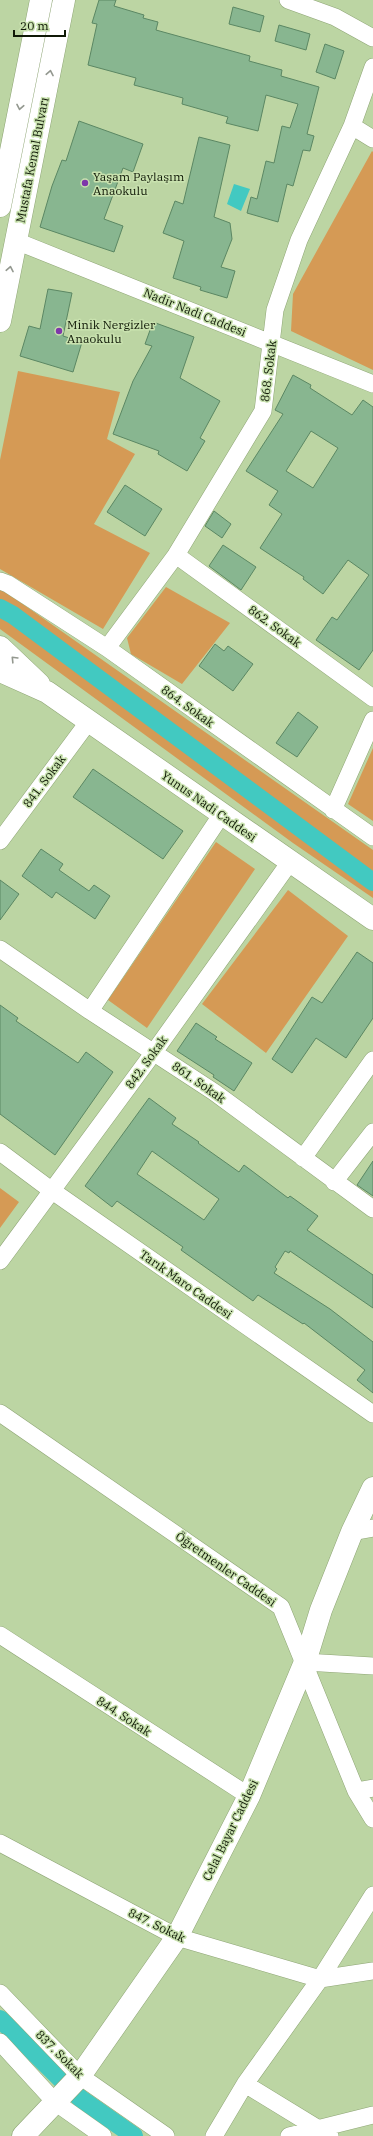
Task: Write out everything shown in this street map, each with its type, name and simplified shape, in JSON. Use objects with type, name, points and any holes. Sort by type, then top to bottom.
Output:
[{"type":"main road","name":"Mustafa Kemal Bulvarı","points":[[0,206],[41,0]]},
{"type":"main road","name":"Mustafa Kemal Bulvarı","points":[[0,321],[64,0]]},
{"type":"main road","name":"Yunus Nadi Caddesi","points":[[0,646],[46,692]]},
{"type":"main road","name":"Yunus Nadi Caddesi","points":[[0,671],[46,692],[373,919]]},
{"type":"main road","name":"Celal Bayar Caddesi","points":[[23,2136],[80,2076],[176,1937],[249,1796],[305,1662],[321,1610],[352,1532],[373,1488]]},
{"type":"street","points":[[288,0],[335,17],[373,38]]},
{"type":"street","name":"868. Sokak","points":[[107,648],[176,555],[263,411],[275,310],[299,240],[352,126],[373,67]]},
{"type":"street","points":[[352,126],[373,139]]},
{"type":"street","name":"Nadir Nadi Caddesi","points":[[16,241],[272,342],[373,384]]},
{"type":"street","name":"862. Sokak","points":[[176,555],[373,698]]},
{"type":"street","name":"864. Sokak","points":[[0,581],[8,584],[107,648],[373,837]]},
{"type":"street","points":[[333,810],[373,720]]},
{"type":"street","name":"841. Sokak","points":[[0,841],[89,721]]},
{"type":"street","points":[[90,1011],[222,814]]},
{"type":"street","name":"842. Sokak","points":[[0,1261],[154,1052],[290,862]]},
{"type":"street","name":"861. Sokak","points":[[0,949],[90,1011],[214,1092],[334,1182],[373,1209]]},
{"type":"street","points":[[303,1158],[373,1060]]},
{"type":"street","points":[[334,1182],[373,1132]]},
{"type":"street","name":"Tarık Maro Caddesi","points":[[0,1152],[51,1190],[373,1414]]},
{"type":"street","name":"Öğretmenler Caddesi","points":[[0,1413],[281,1607],[305,1662],[356,1791],[373,1819]]},
{"type":"street","points":[[352,1532],[373,1528]]},
{"type":"street","name":"844. Sokak","points":[[0,1635],[249,1796]]},
{"type":"street","points":[[305,1662],[373,1666]]},
{"type":"street","points":[[356,1791],[373,1788]]},
{"type":"street","name":"847. Sokak","points":[[0,1843],[176,1937],[320,1979],[373,1970]]},
{"type":"street","points":[[214,2136],[244,2084],[320,1979],[373,1895]]},
{"type":"street","name":"837. Sokak","points":[[0,1993],[80,2076],[166,2136]]},
{"type":"street","points":[[0,2042],[55,2102],[103,2136]]},
{"type":"street","points":[[244,2084],[323,2132]]},
{"type":"street","points":[[289,2136],[323,2132],[373,2115]]},
{"type":"shaded area","points":[[372,151],[373,370],[291,331],[293,294]]},
{"type":"shaded area","points":[[18,371],[120,392],[107,439],[135,454],[94,524],[150,553],[103,629],[0,569],[0,460]]},
{"type":"shaded area","points":[[166,587],[230,623],[182,684],[131,654],[127,638]]},
{"type":"shaded area","points":[[0,588],[373,850],[373,898],[293,843],[0,629]]},
{"type":"shaded area","points":[[373,748],[373,821],[348,804]]},
{"type":"shaded area","points":[[216,842],[255,869],[147,1028],[108,1000]]},
{"type":"shaded area","points":[[288,890],[348,936],[266,1053],[202,1004]]},
{"type":"shaded area","points":[[0,1188],[19,1202],[0,1228]]},
{"type":"water","points":[[234,184],[250,189],[241,211],[227,204]]},
{"type":"building","points":[[99,0],[116,0],[114,6],[144,15],[143,18],[158,22],[156,30],[250,56],[249,61],[282,70],[281,76],[319,87],[307,134],[314,136],[310,151],[303,150],[293,186],[287,184],[278,222],[247,213],[251,197],[257,199],[266,161],[274,163],[282,126],[290,128],[298,104],[266,95],[258,131],[226,123],[228,117],[182,104],[183,98],[134,85],[136,78],[88,65],[97,24],[92,23]]},
{"type":"building","points":[[233,7],[264,16],[260,32],[229,24]]},
{"type":"building","points":[[279,25],[310,34],[306,50],[275,41]]},
{"type":"building","points":[[325,44],[344,51],[335,79],[316,72]]},
{"type":"building","points":[[79,121],[143,144],[133,172],[123,168],[104,219],[123,226],[114,252],[40,227],[52,186],[62,160],[66,161]]},
{"type":"building","points":[[199,137],[230,145],[214,217],[230,223],[232,239],[221,267],[235,271],[227,298],[200,290],[201,287],[173,278],[184,241],[163,233],[175,201],[183,204]]},
{"type":"building","points":[[48,289],[72,293],[63,336],[82,342],[73,372],[20,356],[29,326],[40,329]]},
{"type":"building","points":[[153,322],[194,337],[180,378],[220,401],[200,438],[205,441],[187,471],[158,454],[159,451],[113,434],[133,381],[152,346],[145,344]]},
{"type":"building","points":[[293,375],[311,385],[310,388],[352,415],[363,400],[373,407],[373,650],[359,670],[316,640],[332,617],[337,620],[369,575],[348,560],[323,594],[303,579],[304,577],[260,548],[282,514],[269,505],[278,491],[246,471],[283,414],[275,410]],"holes":[[[311,431],[338,448],[313,488],[286,471]]]},
{"type":"building","points":[[125,485],[162,509],[145,536],[107,512]]},
{"type":"building","points":[[214,511],[231,524],[222,538],[205,526]]},
{"type":"building","points":[[223,545],[256,567],[241,590],[209,566]]},
{"type":"building","points":[[215,644],[224,651],[228,646],[253,664],[233,691],[199,666]]},
{"type":"building","points":[[298,712],[318,727],[297,757],[276,743]]},
{"type":"building","points":[[93,769],[183,831],[163,859],[73,797]]},
{"type":"building","points":[[41,849],[63,864],[59,870],[89,891],[94,885],[110,896],[95,919],[56,892],[52,898],[22,876]]},
{"type":"building","points":[[0,880],[19,894],[0,920]]},
{"type":"building","points":[[357,952],[373,963],[373,1018],[346,1058],[316,1038],[292,1073],[272,1059],[312,997],[322,1003]]},
{"type":"building","points":[[0,1005],[18,1018],[16,1021],[78,1063],[86,1052],[113,1072],[55,1155],[0,1114]]},
{"type":"building","points":[[196,1023],[217,1037],[215,1039],[252,1063],[234,1091],[213,1077],[214,1075],[177,1051]]},
{"type":"building","points":[[149,1098],[176,1118],[172,1124],[239,1172],[244,1165],[288,1198],[290,1196],[318,1216],[307,1230],[373,1275],[373,1308],[290,1251],[289,1253],[285,1251],[275,1267],[277,1269],[274,1273],[330,1309],[373,1342],[373,1393],[357,1380],[365,1370],[304,1323],[303,1324],[258,1295],[253,1301],[181,1250],[183,1247],[117,1201],[112,1207],[85,1186]],"holes":[[[152,1151],[219,1199],[204,1220],[137,1174]]]},
{"type":"building","points":[[373,1161],[373,1196],[357,1185]]},
{"type":"waterway","points":[[0,608],[13,615],[373,882]]},
{"type":"waterway","points":[[0,2019],[81,2099],[134,2136]]},
{"type":"place","name":"Yaşam Paylaşım Anaokulu","points":[[85,183]]},
{"type":"place","name":"Minik Nergizler Anaokulu","points":[[59,331]]}]
